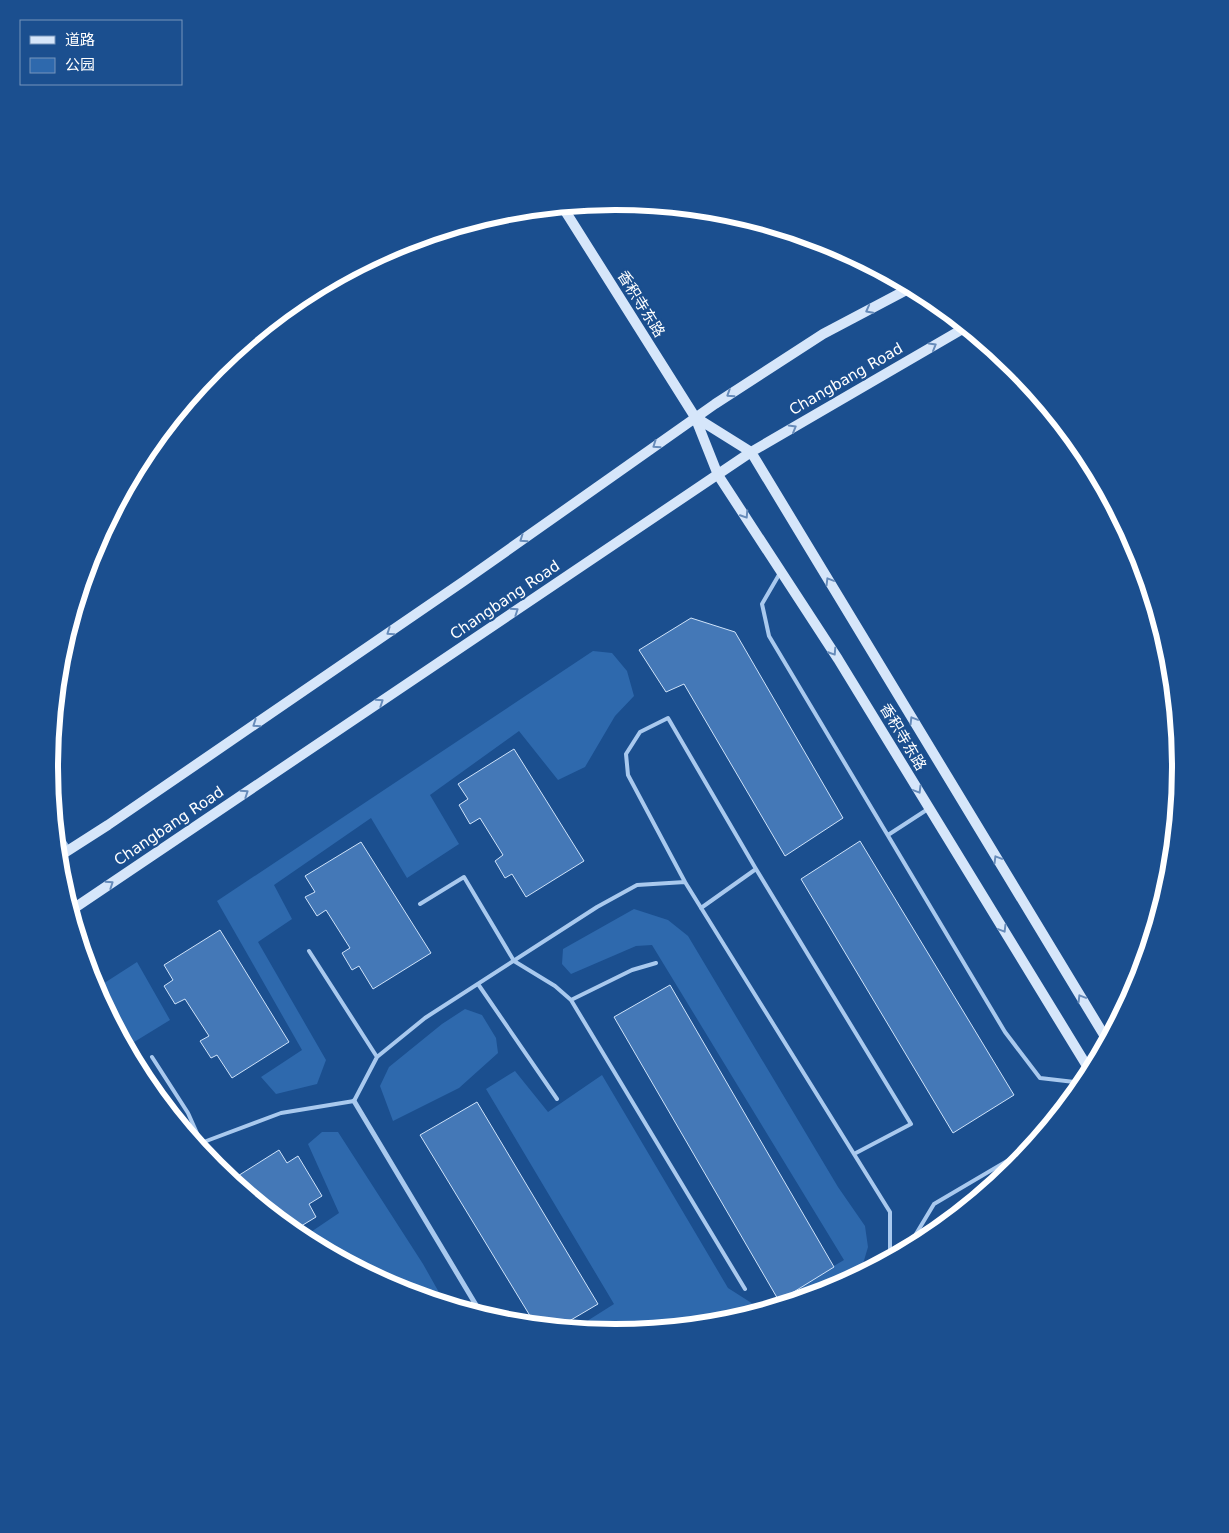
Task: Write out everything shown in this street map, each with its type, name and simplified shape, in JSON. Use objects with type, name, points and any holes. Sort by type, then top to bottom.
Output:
[{"type":"main road","name":"香积寺东路","points":[[566,212],[695,417],[718,475],[838,659],[1086,1064]]},
{"type":"main road","points":[[64,853],[456,586],[695,417],[823,334],[904,291]]},
{"type":"main road","name":"Changbang Road","points":[[75,907],[751,452],[960,330]]},
{"type":"main road","name":"香积寺东路","points":[[695,417],[751,452],[1103,1034]]},
{"type":"street","points":[[62,839],[69,850]]},
{"type":"street","points":[[354,1101],[477,1307]]},
{"type":"lane","points":[[781,571],[762,604],[769,636],[1005,1032],[1040,1078],[1074,1082]]},
{"type":"lane","points":[[854,1154],[912,1124],[756,869],[668,718],[640,732],[626,754],[628,775],[685,882],[890,1212],[890,1251]]},
{"type":"lane","points":[[888,835],[929,808]]},
{"type":"lane","points":[[701,908],[756,869]]},
{"type":"lane","points":[[420,904],[464,877],[514,961],[555,986],[571,1000],[745,1289]]},
{"type":"lane","points":[[204,1143],[281,1113],[354,1101],[377,1057],[425,1018],[597,907],[637,885],[685,882]]},
{"type":"lane","points":[[309,950],[377,1057]]},
{"type":"lane","points":[[571,1000],[632,970],[656,963]]},
{"type":"lane","points":[[478,984],[557,1099]]},
{"type":"lane","points":[[152,1057],[188,1113],[197,1135]]},
{"type":"lane","points":[[916,1235],[934,1204],[1007,1161]]},
{"type":"green space","points":[[593,651],[612,653],[627,671],[634,696],[615,716],[585,767],[558,780],[519,731],[430,795],[459,844],[407,878],[371,818],[274,885],[292,919],[258,942],[326,1060],[317,1084],[276,1094],[261,1077],[302,1050],[217,901]]},
{"type":"green space","points":[[634,909],[668,920],[688,936],[838,1187],[865,1226],[868,1247],[863,1265],[828,1281],[778,1299],[844,1260],[652,945],[636,946],[571,974],[562,964],[563,949]]},
{"type":"green space","points":[[137,962],[170,1020],[131,1044],[102,984]]},
{"type":"green space","points":[[465,1009],[482,1015],[496,1038],[498,1053],[459,1088],[393,1121],[380,1086],[389,1067],[442,1024]]},
{"type":"green space","points":[[515,1071],[548,1112],[602,1075],[728,1288],[756,1306],[687,1319],[614,1324],[585,1322],[614,1304],[486,1089]]},
{"type":"green space","points":[[322,1132],[338,1132],[423,1264],[441,1296],[368,1266],[310,1233],[339,1213],[308,1144]]},
{"type":"building","points":[[691,618],[735,632],[843,818],[785,856],[684,684],[666,692],[639,650]]},
{"type":"building","points":[[514,749],[584,861],[526,897],[512,874],[505,878],[495,861],[503,855],[480,818],[470,824],[459,805],[468,799],[458,784]]},
{"type":"building","points":[[860,841],[1014,1095],[953,1133],[801,879]]},
{"type":"building","points":[[361,842],[431,953],[373,989],[359,966],[352,970],[342,953],[350,948],[326,910],[317,916],[305,897],[315,892],[305,876]]},
{"type":"building","points":[[220,930],[289,1042],[232,1078],[217,1055],[211,1058],[200,1041],[209,1036],[185,999],[175,1004],[164,986],[173,980],[164,965]]},
{"type":"building","points":[[670,985],[834,1267],[787,1296],[778,1299],[614,1017]]},
{"type":"building","points":[[477,1102],[598,1304],[569,1321],[531,1317],[420,1135]]},
{"type":"building","points":[[279,1150],[287,1163],[298,1156],[322,1196],[309,1204],[316,1217],[300,1227],[238,1176]]}]
